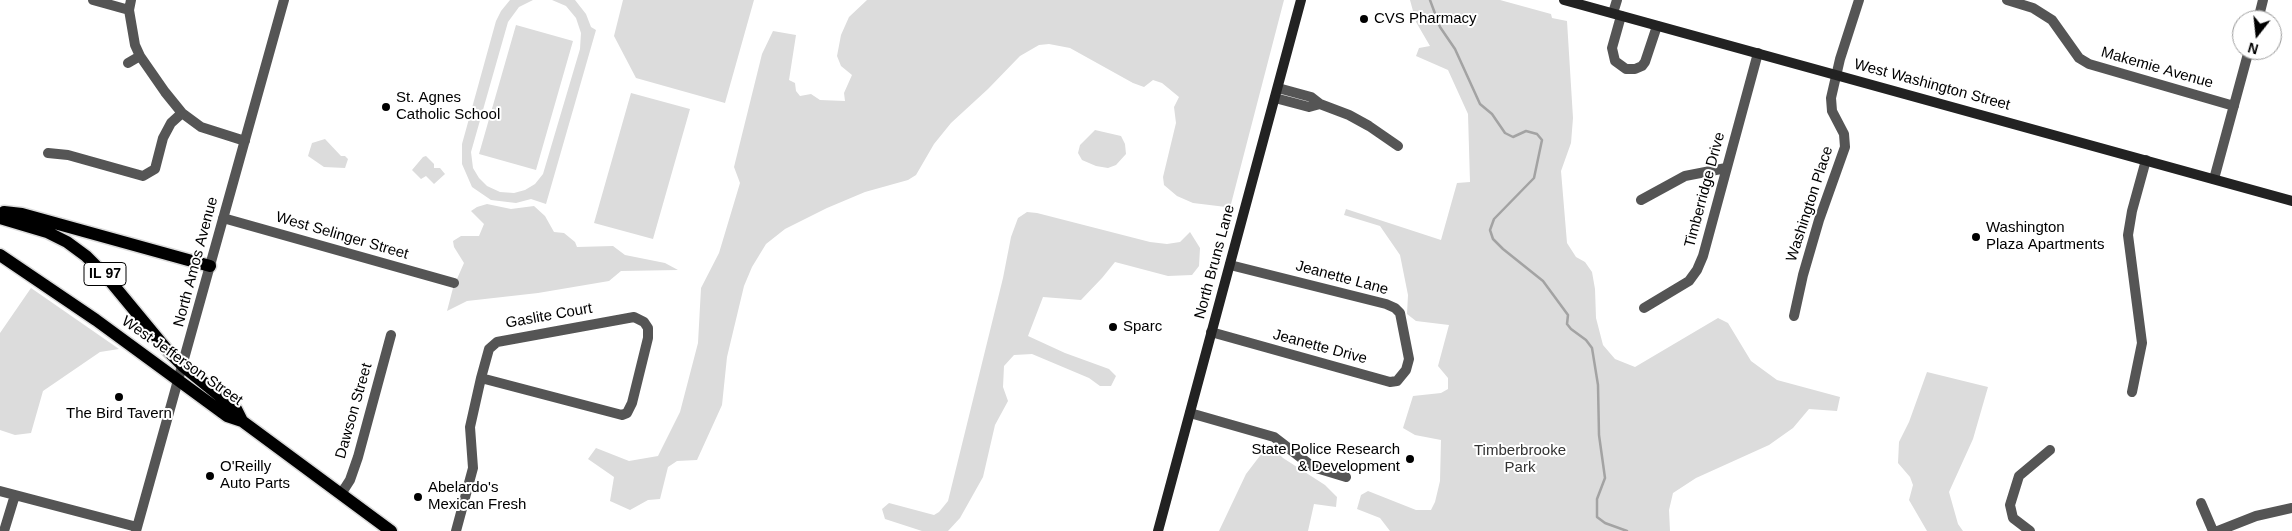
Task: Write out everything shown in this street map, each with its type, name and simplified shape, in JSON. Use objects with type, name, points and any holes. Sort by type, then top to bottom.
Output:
[{"type":"main road","points":[[0,213],[22,214],[210,266]]},
{"type":"main road","name":"IL 97","points":[[0,218],[47,232],[67,242],[86,256],[106,276],[141,320],[183,366],[236,409],[242,421]]},
{"type":"main road","name":"West Jefferson Street","points":[[0,255],[96,320],[226,416],[242,421],[391,531]]},
{"type":"street","points":[[93,0],[130,5],[131,26],[140,56],[182,113],[201,126],[245,140]]},
{"type":"street","name":"North Amos Avenue","points":[[137,529],[284,0]]},
{"type":"street","name":"North Bruns Lane","points":[[1158,531],[1301,0]]},
{"type":"street","name":"West Washington Street","points":[[1564,0],[2292,201]]},
{"type":"street","points":[[1617,0],[1617,15],[1612,48],[1615,60],[1626,69],[1635,69],[1642,66],[1645,62],[1657,26]]},
{"type":"street","name":"Washington Place","points":[[1794,316],[1816,229],[1844,147],[1844,134],[1831,104],[1836,74],[1859,0]]},
{"type":"street","name":"Makemie Avenue","points":[[2007,0],[2033,8],[2052,20],[2078,58],[2089,64],[2234,106]]},
{"type":"street","name":"Timberridge Drive","points":[[1644,308],[1689,281],[1697,270],[1703,256],[1758,53]]},
{"type":"street","points":[[128,63],[140,56]]},
{"type":"street","points":[[2214,179],[2246,60]]},
{"type":"street","points":[[1276,93],[1311,97],[1320,104],[1358,119],[1398,146]]},
{"type":"street","points":[[48,153],[68,155],[144,178],[155,169],[164,138],[171,123],[182,113]]},
{"type":"street","points":[[2132,392],[2142,344],[2128,235],[2132,211],[2146,160]]},
{"type":"street","points":[[1641,200],[1685,176],[1726,168]]},
{"type":"street","name":"West Selinger Street","points":[[223,218],[454,283]]},
{"type":"street","name":"Jeanette Lane","points":[[1230,265],[1386,304],[1395,308],[1400,313],[1409,359]]},
{"type":"street","name":"Gaslite Court","points":[[634,317],[644,322],[648,328],[648,338],[632,403],[626,413],[622,415],[481,378],[489,349],[492,345],[503,340],[634,317]]},
{"type":"street","name":"Jeanette Drive","points":[[1211,332],[1390,382],[1397,381],[1402,377],[1409,359]]},
{"type":"street","name":"Dawson Street","points":[[341,494],[350,480],[358,457],[391,334]]},
{"type":"street","points":[[456,531],[473,468],[470,428],[481,378]]},
{"type":"street","points":[[1190,413],[1267,434],[1282,442],[1313,467],[1346,477]]},
{"type":"street","points":[[2030,531],[2012,518],[2010,505],[2019,476],[2050,450]]},
{"type":"street","points":[[0,491],[137,529]]},
{"type":"street","points":[[4,531],[15,495]]},
{"type":"street","points":[[2201,503],[2213,531]]},
{"type":"street","points":[[2218,531],[2256,516],[2292,508]]},
{"type":"green space","points":[[510,0],[533,0],[519,7],[508,22],[471,152],[473,168],[479,178],[487,186],[500,192],[514,193],[525,190],[535,184],[543,174],[580,49],[581,33],[576,18],[566,6],[552,0],[575,0],[586,14],[591,27],[596,30],[546,204],[531,199],[516,203],[491,200],[472,187],[462,164],[462,144],[496,21]]},
{"type":"green space","points":[[623,0],[754,0],[725,103],[636,78],[614,36]]},
{"type":"green space","points":[[867,0],[1284,0],[1231,204],[1226,207],[1193,203],[1177,196],[1164,185],[1163,177],[1176,123],[1174,107],[1179,97],[1162,83],[1153,80],[1144,87],[1133,83],[1070,48],[1049,44],[1039,45],[1020,56],[951,123],[934,144],[916,175],[908,180],[865,192],[827,208],[785,229],[766,244],[752,267],[744,286],[727,357],[722,405],[697,460],[677,461],[668,467],[660,499],[648,500],[630,510],[610,501],[614,477],[588,459],[596,448],[629,461],[658,456],[680,412],[698,343],[701,288],[719,253],[740,183],[734,167],[762,54],[773,31],[796,35],[789,80],[795,83],[796,91],[800,96],[811,94],[820,100],[845,101],[844,93],[852,75],[841,66],[837,56],[841,35],[849,17]]},
{"type":"green space","name":"Timberbrooke Park","points":[[1410,0],[1500,0],[1551,14],[1552,18],[1567,21],[1573,118],[1571,143],[1561,171],[1567,243],[1576,257],[1585,262],[1592,272],[1595,289],[1596,318],[1603,345],[1615,359],[1635,367],[1718,318],[1728,323],[1751,361],[1777,380],[1840,397],[1837,411],[1809,409],[1793,428],[1769,445],[1696,478],[1673,493],[1669,510],[1670,531],[1390,531],[1380,518],[1357,509],[1361,495],[1368,491],[1416,510],[1431,510],[1440,481],[1441,440],[1415,435],[1403,428],[1413,396],[1441,393],[1448,389],[1448,378],[1438,366],[1449,325],[1416,321],[1407,314],[1408,295],[1400,255],[1380,226],[1344,215],[1346,209],[1441,240],[1457,183],[1470,182],[1468,114],[1448,70],[1416,56],[1419,48],[1430,46],[1416,22]]},
{"type":"green space","points":[[516,25],[573,41],[536,170],[479,154]]},
{"type":"green space","points":[[631,93],[690,109],[653,239],[594,223]]},
{"type":"green space","points":[[1095,130],[1121,136],[1125,144],[1126,154],[1116,165],[1108,168],[1096,166],[1082,160],[1078,153],[1080,145]]},
{"type":"green space","points":[[325,139],[341,156],[345,156],[348,159],[345,168],[324,167],[308,156],[312,143]]},
{"type":"green space","points":[[426,156],[434,164],[434,168],[440,168],[445,174],[434,184],[426,176],[421,179],[412,170]]},
{"type":"green space","points":[[487,204],[511,209],[534,206],[545,216],[554,232],[564,233],[575,242],[577,247],[613,246],[625,255],[665,263],[678,270],[621,271],[609,281],[538,293],[467,301],[447,311],[453,288],[464,263],[454,247],[453,241],[461,236],[479,236],[484,224],[471,211]]},
{"type":"green space","points":[[1027,212],[1150,242],[1167,244],[1180,242],[1190,232],[1200,248],[1199,266],[1192,275],[1168,276],[1115,262],[1081,300],[1043,297],[1028,336],[1065,353],[1109,369],[1116,376],[1111,386],[1100,386],[1089,378],[1032,354],[1014,355],[1004,366],[1003,387],[1008,401],[995,425],[983,477],[960,518],[948,531],[922,531],[885,519],[882,509],[889,503],[934,515],[948,501],[1003,278],[1011,237],[1018,218]]},
{"type":"green space","points":[[31,288],[119,349],[100,352],[43,391],[31,433],[15,435],[0,430],[0,333]]},
{"type":"green space","points":[[1927,372],[1988,387],[1973,439],[1949,492],[1958,524],[1963,531],[1927,531],[1909,500],[1913,485],[1910,477],[1898,463],[1899,442],[1909,422]]},
{"type":"green space","points":[[1269,444],[1283,458],[1325,485],[1337,497],[1336,507],[1314,504],[1308,531],[1219,531],[1246,474]]},
{"type":"waterway","points":[[1430,0],[1440,27],[1455,49],[1480,104],[1492,114],[1505,133],[1513,137],[1526,131],[1537,134],[1542,140],[1534,178],[1494,219],[1490,230],[1493,239],[1503,249],[1543,281],[1568,315],[1567,324],[1586,340],[1592,348],[1598,385],[1599,435],[1605,478],[1597,499],[1597,517],[1605,523],[1627,531]]},
{"type":"place","name":"CVS Pharmacy","points":[[1364,19]]},
{"type":"place","name":"St. Agnes Catholic School","points":[[386,107]]},
{"type":"place","name":"Washington Plaza Apartments","points":[[1976,237]]},
{"type":"place","name":"Sparc","points":[[1113,327]]},
{"type":"place","name":"The Bird Tavern","points":[[119,397]]},
{"type":"place","name":"State Police Research & Development","points":[[1410,459]]},
{"type":"place","name":"O'Reilly Auto Parts","points":[[210,476]]},
{"type":"place","name":"Abelardo's Mexican Fresh","points":[[418,497]]}]
